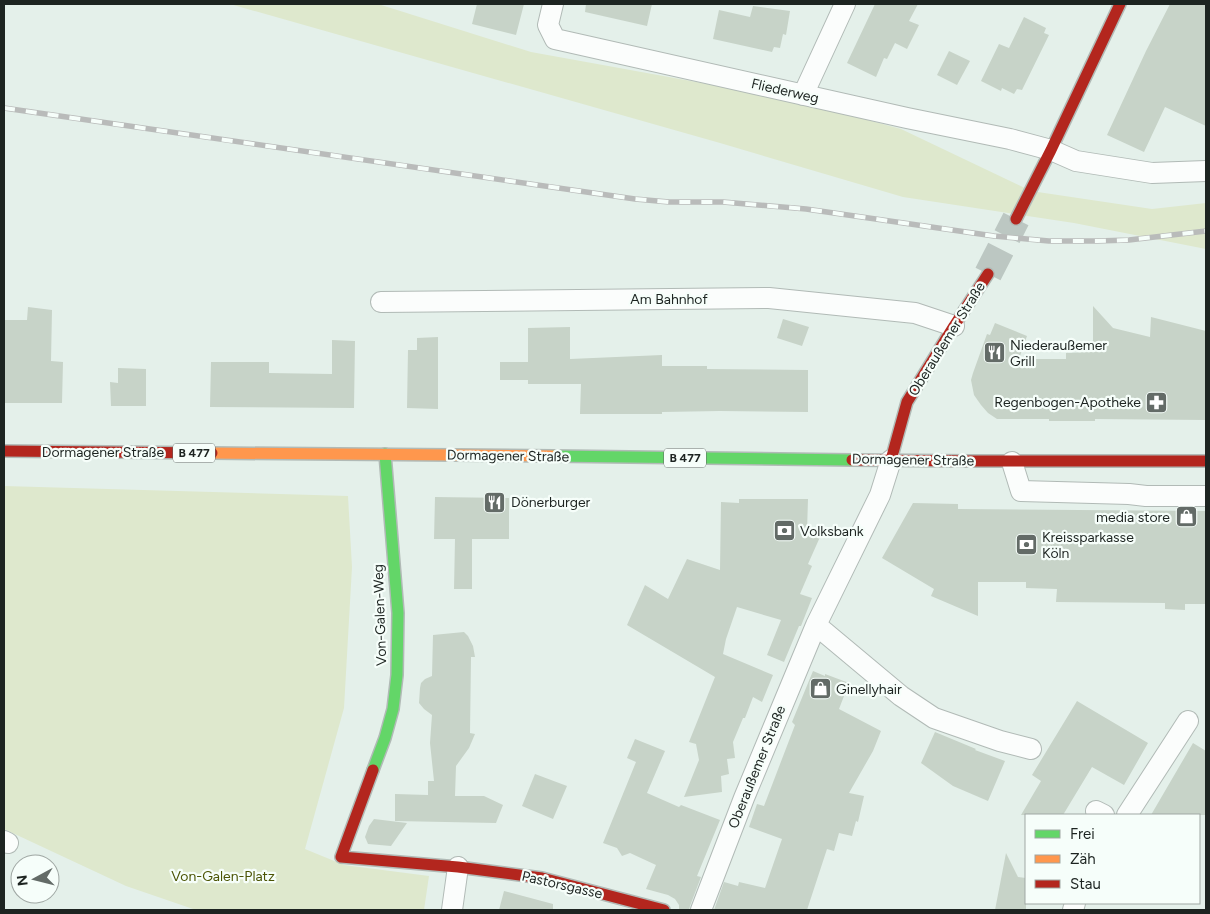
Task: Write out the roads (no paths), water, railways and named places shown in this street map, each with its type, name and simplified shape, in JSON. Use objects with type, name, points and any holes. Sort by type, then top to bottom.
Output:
[{"type":"main road","points":[[1016,219],[1120,4]]},
{"type":"main road","name":"Oberaußemer Straße","points":[[891,460],[907,402],[988,274]]},
{"type":"main road","name":"Dormagener Straße","points":[[4,451],[1012,462],[1206,461]]},
{"type":"main road","name":"Von-Galen-Weg","points":[[341,857],[385,738],[397,675],[398,613],[385,454]]},
{"type":"main road","name":"Pastorsgasse","points":[[341,857],[458,867],[542,878],[664,910]]},
{"type":"street","name":"Fliederweg","points":[[553,4],[548,25],[555,39],[907,118],[1010,139],[1051,150],[1076,161],[1152,174],[1206,170]]},
{"type":"street","points":[[803,95],[845,4]]},
{"type":"street","name":"Am Bahnhof","points":[[381,302],[769,298],[915,313],[954,326]]},
{"type":"street","name":"Oberaußemer Straße","points":[[701,910],[744,798],[816,625],[880,495],[891,460]]},
{"type":"street","points":[[1012,462],[1020,491],[1146,496],[1206,496]]},
{"type":"street","points":[[816,625],[901,696],[934,718],[1000,741],[1031,749]]},
{"type":"street","points":[[1128,814],[1188,721]]},
{"type":"street","points":[[452,910],[458,867]]},
{"type":"tunnel","points":[[988,274],[1016,219]]},
{"type":"railway","points":[[4,108],[635,199],[669,202],[723,202],[806,209],[994,236],[1049,241],[1097,241],[1129,240],[1206,231]]},
{"type":"place","name":"Niederaußemer Grill","points":[[994,353]]},
{"type":"place","name":"Regenbogen-Apotheke","points":[[1157,402]]},
{"type":"place","name":"Dönerburger","points":[[495,502]]},
{"type":"place","name":"media store","points":[[1186,517]]},
{"type":"place","name":"Volksbank","points":[[784,531]]},
{"type":"place","name":"Kreissparkasse Köln","points":[[1026,545]]},
{"type":"place","name":"Ginellyhair","points":[[820,689]]},
{"type":"park label","name":"Von-Galen-Platz","points":[[223,876]]}]
